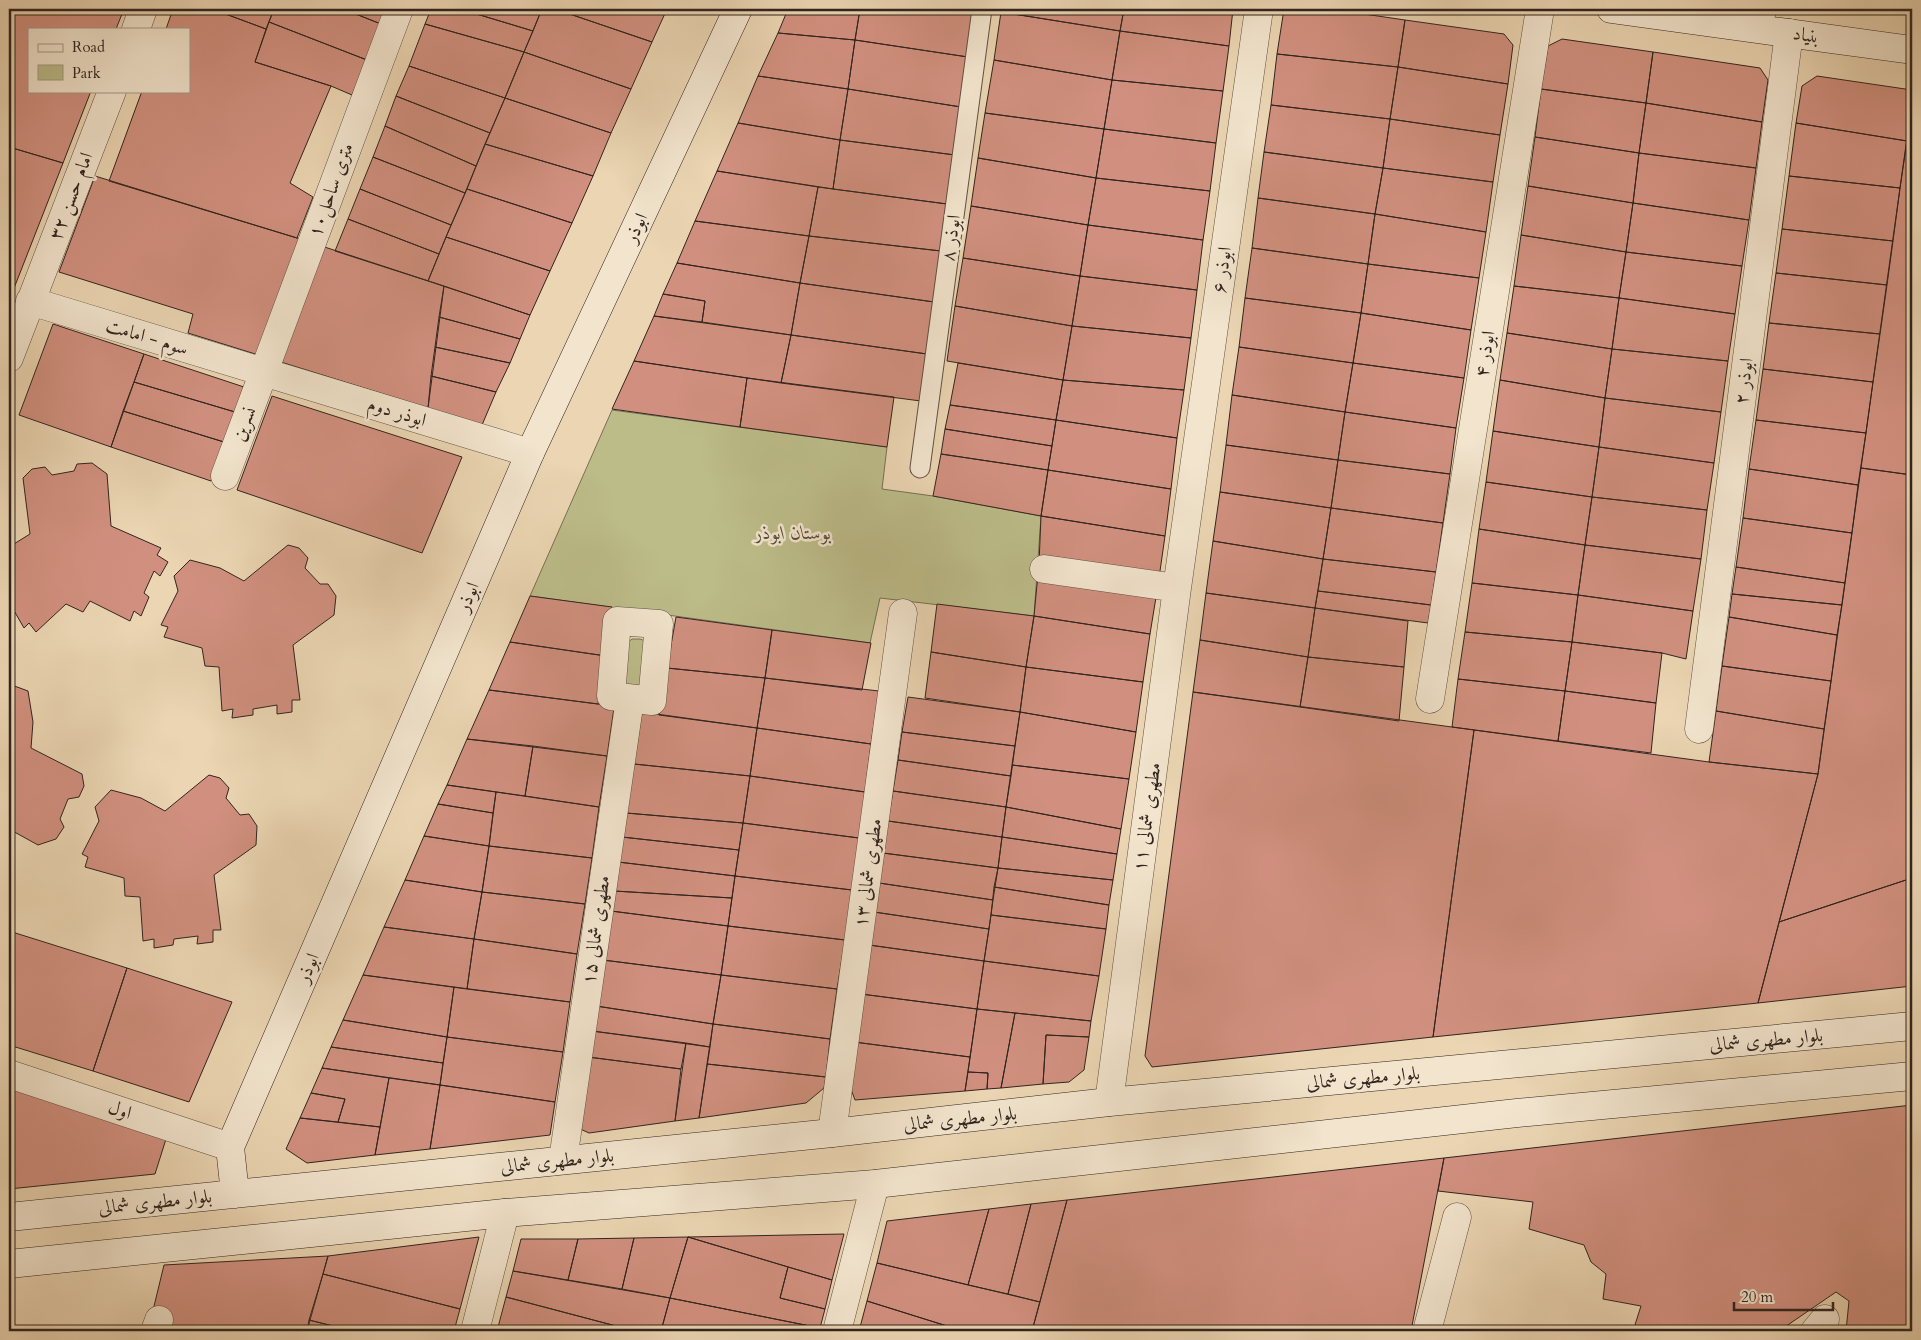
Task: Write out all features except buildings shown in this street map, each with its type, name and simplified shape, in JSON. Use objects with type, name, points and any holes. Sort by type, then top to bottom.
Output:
[{"type":"street","points":[[136,28],[143,9]]},
{"type":"street","name":"۱۰متری ساحل","points":[[263,372],[398,9]]},
{"type":"street","name":"ابوذر","points":[[235,1194],[230,1147],[530,453],[738,9]]},
{"type":"street","name":"ابوذر ۶","points":[[1185,532],[1259,9]]},
{"type":"street","name":"ابوذر ۴","points":[[1430,699],[1540,9]]},
{"type":"street","name":"بنیاد","points":[[1611,9],[1758,18],[1789,33],[1912,50]]},
{"type":"street","name":"ابوذر ۲","points":[[1699,729],[1789,33]]},
{"type":"street","name":"امام حسن ۳۲","points":[[9,358],[112,92]]},
{"type":"street","name":"سوم - امامت","points":[[30,301],[263,372]]},
{"type":"street","name":"ابوذر دوم","points":[[263,372],[530,453]]},
{"type":"street","name":"نسرین","points":[[225,476],[263,372]]},
{"type":"street","name":"مطهری شمالی ۱۱","points":[[1109,1102],[1185,532]]},
{"type":"street","points":[[1044,569],[1177,588]]},
{"type":"street","name":"مطهری شمالی ۱۳","points":[[832,1133],[904,613]]},
{"type":"street","name":"مطهری شمالی ۱۵","points":[[563,1160],[630,699]]},
{"type":"street","name":"بلوار مطهری شمالی","points":[[9,1217],[832,1133],[1109,1102],[1912,1026]]},
{"type":"street","name":"اول","points":[[9,1074],[230,1147]]},
{"type":"street","points":[[9,1264],[505,1213],[875,1184],[1517,1113],[1912,1076]]},
{"type":"street","points":[[837,1331],[875,1184]]},
{"type":"street","points":[[475,1331],[505,1213]]},
{"type":"street","points":[[1427,1331],[1457,1217]]},
{"type":"lane","name":"ابوذر ۸","points":[[920,468],[982,9]]},
{"type":"green space","name":"بوستان ابوذر","points":[[612,410],[887,447],[882,489],[933,496],[1041,516],[1034,616],[880,598],[870,643],[530,596]]},
{"type":"green space","points":[[632,639],[648,642],[644,685],[639,690],[624,686],[626,644]]}]
